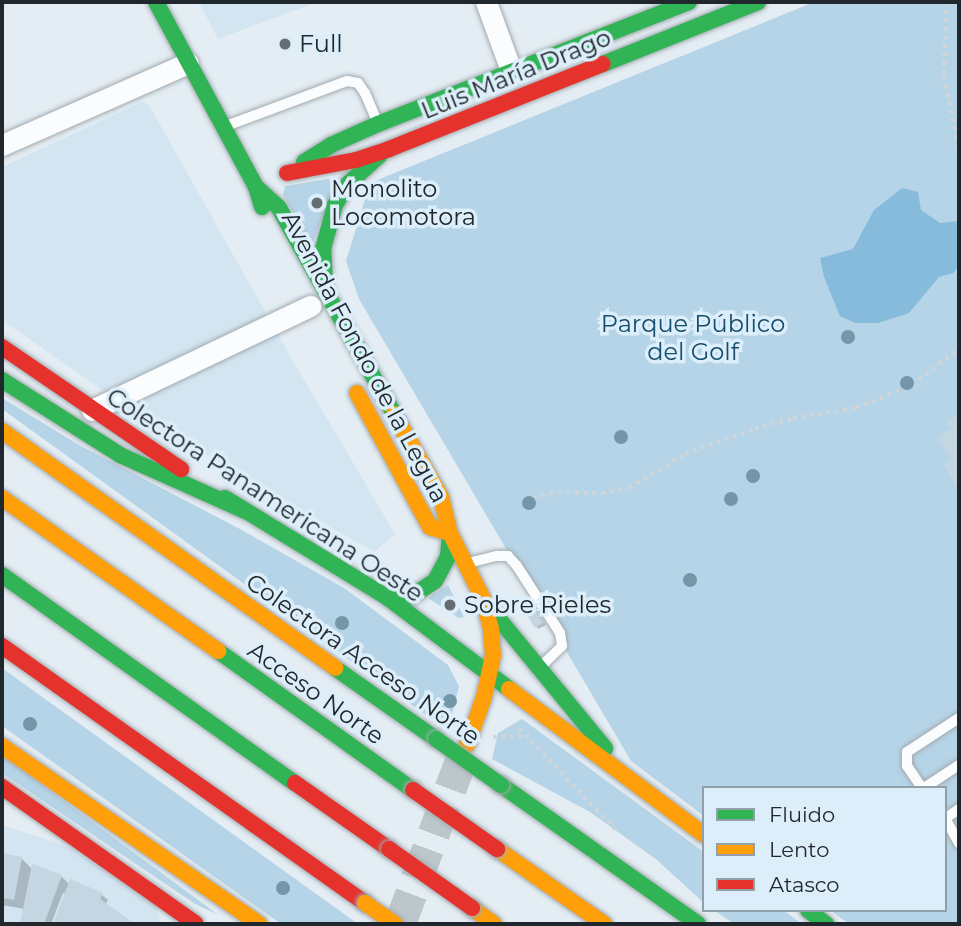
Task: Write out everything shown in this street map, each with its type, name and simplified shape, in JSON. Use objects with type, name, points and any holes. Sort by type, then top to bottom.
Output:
[{"type":"main road","name":"Avenida Fondo de la Legua","points":[[156,2],[256,187],[265,222]]},
{"type":"main road","name":"Luis María Drago","points":[[256,187],[287,173],[331,145],[378,124],[689,2]]},
{"type":"main road","name":"Luis María Drago","points":[[287,173],[356,160],[389,149],[758,2]]},
{"type":"main road","points":[[325,288],[323,249],[335,205],[359,173],[389,149]]},
{"type":"main road","name":"Avenida Fondo de la Legua","points":[[256,187],[279,208],[441,497],[450,533],[483,599],[493,642],[490,674],[467,745]]},
{"type":"main road","name":"Colectora Panamericana Oeste","points":[[2,347],[245,511],[388,598],[702,834]]},
{"type":"main road","name":"Avenida Fondo de la Legua","points":[[348,377],[430,527],[450,533]]},
{"type":"main road","points":[[2,380],[120,454],[245,511]]},
{"type":"main road","name":"Colectora Acceso Norte","points":[[2,431],[696,923]]},
{"type":"main road","name":"Acceso Norte","points":[[2,498],[604,924]]},
{"type":"main road","points":[[388,598],[412,596],[435,581],[448,557],[450,533]]},
{"type":"main road","points":[[2,575],[494,924]]},
{"type":"main road","points":[[483,599],[634,785]]},
{"type":"main road","points":[[2,646],[395,924]]},
{"type":"main road","points":[[2,746],[259,924]]},
{"type":"main road","points":[[2,787],[191,923]]},
{"type":"main road","points":[[15,817],[73,838]]},
{"type":"main road","points":[[811,912],[826,924]]},
{"type":"street","points":[[486,2],[512,73]]},
{"type":"street","points":[[2,145],[188,63]]},
{"type":"street","points":[[92,410],[310,306]]},
{"type":"lane","points":[[223,127],[347,81],[358,83],[378,124]]},
{"type":"lane","points":[[465,564],[508,556],[517,566],[560,633],[562,646],[538,668]]},
{"type":"lane","points":[[922,786],[907,766],[907,752],[959,718]]},
{"type":"lane","points":[[926,786],[959,765]]},
{"type":"lane","points":[[503,786],[547,802]]},
{"type":"lane","points":[[947,822],[959,843]]},
{"type":"lane","points":[[665,886],[696,923]]},
{"type":"path","points":[[947,2],[944,76],[959,148]]},
{"type":"path","points":[[533,498],[550,493],[602,493],[629,488],[685,454],[793,418],[856,408],[912,385],[959,348]]},
{"type":"path","points":[[517,727],[618,832],[614,837]]},
{"type":"path","points":[[488,737],[526,736]]},
{"type":"shaded area","points":[[199,2],[317,2],[218,39]]},
{"type":"shaded area","points":[[142,102],[149,105],[286,349],[395,534],[374,552],[144,419],[2,320],[2,167]]},
{"type":"shaded area","points":[[2,825],[69,847],[156,906],[160,921],[158,924],[2,924]]},
{"type":"green space","name":"Parque Público del Golf","points":[[814,2],[959,2],[959,924],[849,924],[833,912],[947,912],[947,786],[702,786],[702,814],[631,761],[359,299],[346,261],[370,183]]},
{"type":"green space","points":[[339,177],[312,244],[283,195],[285,186]]},
{"type":"green space","points":[[2,398],[79,445],[240,529],[344,588],[448,665],[459,686],[448,731],[2,409]]},
{"type":"green space","points":[[448,585],[464,617],[459,618],[428,598]]},
{"type":"green space","points":[[2,668],[358,924],[281,924],[2,726]]},
{"type":"green space","points":[[522,719],[702,851],[702,901],[657,860],[590,812],[492,759],[498,733]]},
{"type":"green space","points":[[2,755],[217,914],[195,904],[2,773]]},
{"type":"green space","points":[[717,912],[786,912],[802,924],[734,924]]},
{"type":"water","points":[[902,188],[918,192],[921,210],[940,223],[959,221],[959,266],[953,273],[939,277],[909,313],[878,323],[855,323],[840,316],[824,277],[820,258],[853,249],[874,210]]},
{"type":"building","points":[[959,413],[959,490],[943,464],[951,459],[937,437],[952,428],[947,421]]},
{"type":"building","points":[[537,608],[545,622],[535,628],[527,614]]},
{"type":"building","points":[[2,853],[22,857],[14,900],[2,898]]},
{"type":"building","points":[[32,864],[62,875],[44,924],[20,924]]},
{"type":"building","points":[[70,879],[103,893],[100,899],[135,924],[53,924]]},
{"type":"tunnel","points":[[400,924],[467,745]]},
{"type":"traffic: fast","points":[[156,2],[256,187],[262,207]]},
{"type":"traffic: fast","points":[[304,162],[331,145],[378,124],[689,2]]},
{"type":"traffic: fast","points":[[603,64],[758,2]]},
{"type":"traffic: fast","points":[[325,283],[323,249],[335,205],[349,183],[380,155]]},
{"type":"traffic: fast","points":[[256,187],[279,208],[394,414]]},
{"type":"traffic: fast","points":[[2,380],[120,455],[245,511]]},
{"type":"traffic: fast","points":[[225,498],[388,598],[509,689]]},
{"type":"traffic: fast","points":[[388,598],[412,596],[435,581],[448,557],[450,533]]},
{"type":"traffic: fast","points":[[2,575],[295,783]]},
{"type":"traffic: fast","points":[[489,607],[605,748]]},
{"type":"traffic: fast","points":[[218,651],[413,790]]},
{"type":"traffic: fast","points":[[335,668],[436,739]]},
{"type":"traffic: fast","points":[[436,739],[501,785]]},
{"type":"traffic: fast","points":[[501,785],[698,924]]},
{"type":"traffic: fast","points":[[811,912],[826,924]]},
{"type":"traffic: slow","points":[[357,393],[430,527],[450,533]]},
{"type":"traffic: slow","points":[[394,414],[441,497],[450,533],[483,599],[491,628],[493,656],[484,697],[467,745]]},
{"type":"traffic: slow","points":[[2,431],[335,668]]},
{"type":"traffic: slow","points":[[2,498],[218,651]]},
{"type":"traffic: slow","points":[[509,689],[702,834]]},
{"type":"traffic: slow","points":[[2,746],[259,924]]},
{"type":"traffic: slow","points":[[497,849],[604,924]]},
{"type":"traffic: slow","points":[[365,903],[395,924]]},
{"type":"traffic: slow","points":[[472,908],[494,924]]},
{"type":"traffic: jam","points":[[287,173],[356,160],[389,149],[603,64]]},
{"type":"traffic: jam","points":[[2,347],[181,469]]},
{"type":"traffic: jam","points":[[2,646],[365,903]]},
{"type":"traffic: jam","points":[[295,783],[389,849]]},
{"type":"traffic: jam","points":[[2,787],[196,924]]},
{"type":"traffic: jam","points":[[413,790],[497,849]]},
{"type":"traffic: jam","points":[[389,849],[472,908]]},
{"type":"place","name":"Full","points":[[285,44]]},
{"type":"place","name":"Monolito Locomotora","points":[[317,203]]},
{"type":"place","name":"Sobre Rieles","points":[[450,605]]}]
